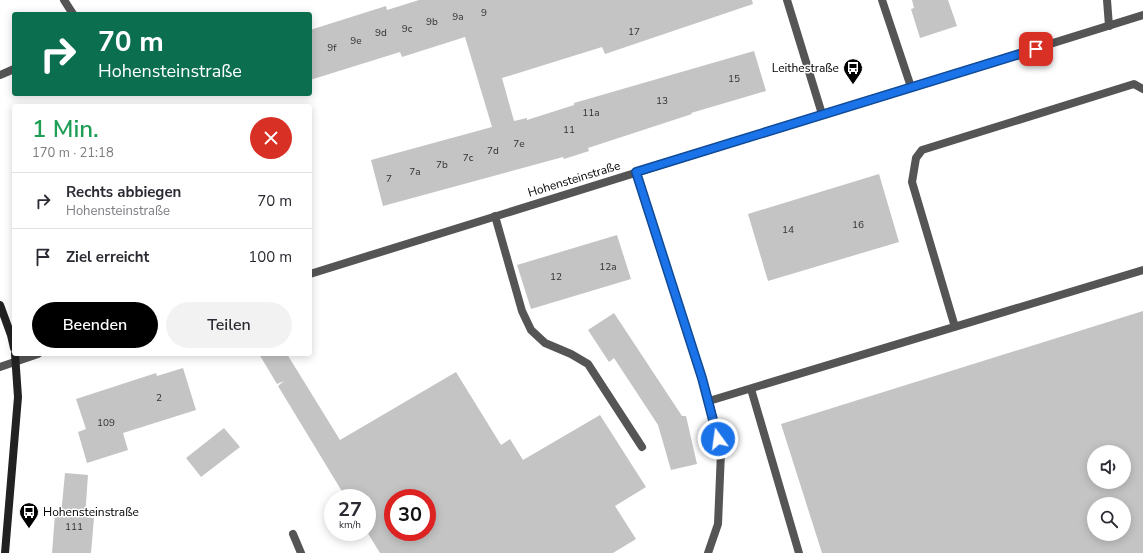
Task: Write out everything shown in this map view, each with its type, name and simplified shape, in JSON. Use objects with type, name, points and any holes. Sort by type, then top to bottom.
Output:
[{"type":"street","points":[[64,0],[72,12]]},
{"type":"street","points":[[882,0],[911,87]]},
{"type":"street","points":[[1107,0],[1109,26]]},
{"type":"street","points":[[790,1],[822,114]]},
{"type":"street","name":"Hohensteinstraße","points":[[312,273],[1143,15]]},
{"type":"street","points":[[0,75],[12,70]]},
{"type":"street","points":[[954,327],[912,182],[915,162],[922,150],[1134,84],[1143,89]]},
{"type":"street","points":[[636,172],[709,401],[721,452],[718,524],[708,553]]},
{"type":"street","points":[[495,216],[522,311],[531,330],[545,343],[571,354],[588,364],[642,447]]},
{"type":"street","points":[[709,401],[1143,270]]},
{"type":"street","points":[[0,305],[12,339]]},
{"type":"street","points":[[0,367],[16,358],[27,356]]},
{"type":"street","points":[[5,553],[18,397],[16,358]]},
{"type":"street","points":[[751,389],[799,553]]},
{"type":"street","points":[[292,534],[301,553]]},
{"type":"building","points":[[419,0],[752,0],[753,4],[605,54],[602,47],[502,78],[514,121],[527,118],[527,120],[574,105],[574,103],[754,51],[766,91],[691,113],[692,114],[588,148],[589,151],[564,159],[563,157],[383,206],[371,160],[492,127],[465,37],[402,57],[400,52],[312,79],[312,29],[386,6],[387,10]]},
{"type":"building","points":[[912,0],[948,0],[957,26],[920,38],[911,9],[914,8]]},
{"type":"building","points":[[879,174],[899,242],[768,281],[748,214]]},
{"type":"building","points":[[617,235],[631,279],[531,309],[517,265]]},
{"type":"building","points":[[1143,311],[1143,553],[822,553],[781,424]]},
{"type":"building","points":[[614,313],[682,416],[686,416],[697,464],[671,470],[658,425],[614,358],[609,362],[588,330]]},
{"type":"building","points":[[260,356],[288,356],[340,440],[456,372],[501,445],[510,439],[523,460],[600,415],[646,487],[615,506],[636,539],[613,553],[380,553],[373,541],[376,541],[376,489],[341,489],[278,386],[284,381],[277,384]]},
{"type":"building","points":[[183,368],[196,410],[123,433],[128,450],[87,463],[78,432],[86,429],[76,399],[156,373],[157,376]]},
{"type":"building","points":[[224,428],[240,447],[201,477],[186,458]]},
{"type":"building","points":[[65,473],[88,475],[85,517],[94,518],[91,553],[52,553],[55,514],[61,515]]},
{"type":"place","name":"Leithestraße","points":[[853,85]]},
{"type":"place","name":"Hohensteinstraße","points":[[29,529]]},
{"type":"route","points":[[718,439],[702,378],[636,172],[859,102],[1036,49]]}]
